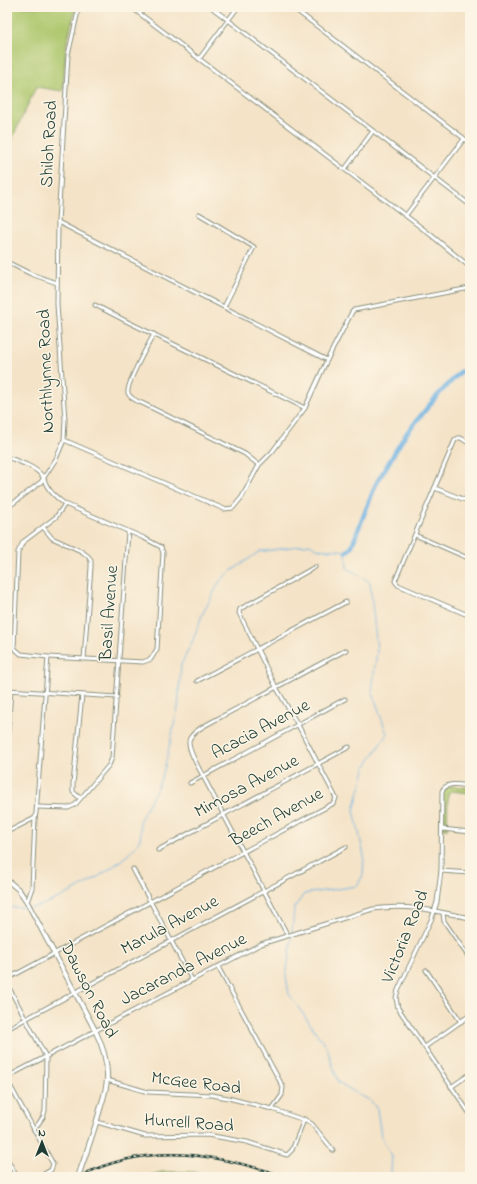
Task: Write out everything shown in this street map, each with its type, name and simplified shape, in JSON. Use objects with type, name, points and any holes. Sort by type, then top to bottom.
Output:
[{"type":"street","name":"Shiloh Road","points":[[57,283],[58,222],[68,55],[79,7]]},
{"type":"street","points":[[131,7],[406,215],[470,267]]},
{"type":"street","points":[[138,12],[142,7]]},
{"type":"street","points":[[211,7],[470,205]]},
{"type":"street","points":[[199,59],[238,7]]},
{"type":"street","points":[[292,7],[470,143]]},
{"type":"street","points":[[345,169],[373,131]]},
{"type":"street","points":[[406,215],[464,139]]},
{"type":"street","points":[[199,214],[254,247],[224,307]]},
{"type":"street","points":[[58,222],[327,360]]},
{"type":"street","points":[[7,262],[57,283]]},
{"type":"street","name":"Northlynne Road","points":[[7,508],[44,478],[56,459],[64,440],[65,420],[57,283]]},
{"type":"street","points":[[64,440],[224,509],[233,508],[238,503],[259,466],[272,452],[305,408],[327,360],[354,310],[470,288]]},
{"type":"street","points":[[95,305],[305,408]]},
{"type":"street","points":[[154,334],[130,382],[128,392],[130,396],[245,454],[259,466]]},
{"type":"street","points":[[470,444],[461,438],[455,440],[396,579],[396,584],[470,616]]},
{"type":"street","points":[[7,457],[33,468],[44,478],[47,486],[59,500],[65,504],[160,546],[163,553],[156,652],[151,659],[145,662],[119,662],[21,654],[15,650],[18,552],[23,542],[56,517],[65,504]]},
{"type":"street","points":[[435,488],[470,502]]},
{"type":"street","points":[[43,527],[52,538],[84,553],[90,558],[91,567],[84,659]]},
{"type":"street","name":"Basil Avenue","points":[[38,807],[68,808],[75,805],[109,765],[112,758],[128,532]]},
{"type":"street","points":[[415,535],[470,559]]},
{"type":"street","name":"Beech Avenue","points":[[7,979],[334,803],[336,798],[238,613],[240,609],[316,567]]},
{"type":"street","points":[[197,681],[256,648],[346,602]]},
{"type":"street","points":[[289,935],[203,776],[189,745],[190,738],[196,731],[204,726],[276,686],[346,650]]},
{"type":"street","points":[[27,902],[32,888],[35,818],[38,807],[48,657]]},
{"type":"street","points":[[7,690],[117,697]]},
{"type":"street","points":[[7,746],[11,690]]},
{"type":"street","points":[[80,798],[73,792],[73,784],[82,695]]},
{"type":"street","name":"Acacia Avenue","points":[[190,783],[345,699]]},
{"type":"street","name":"Mimosa Avenue","points":[[158,850],[349,747]]},
{"type":"street","name":"Victoria Road","points":[[470,786],[448,785],[443,788],[441,796],[442,829],[439,895],[434,911],[396,994],[398,1008],[470,1114]]},
{"type":"street","points":[[7,832],[35,818]]},
{"type":"street","points":[[442,829],[470,832]]},
{"type":"street","name":"Marula Avenue","points":[[7,1029],[346,847]]},
{"type":"street","points":[[133,869],[192,980]]},
{"type":"street","points":[[441,871],[470,873]]},
{"type":"street","points":[[7,880],[19,890],[27,902]]},
{"type":"street","name":"Dawson Road","points":[[27,902],[95,1030],[102,1044],[105,1055],[107,1080],[105,1094],[79,1175]]},
{"type":"street","name":"Jacaranda Avenue","points":[[7,1079],[95,1030],[261,944],[385,907],[407,907],[470,918]]},
{"type":"street","points":[[443,913],[444,921],[470,959]]},
{"type":"street","points":[[218,967],[283,1087],[282,1095],[272,1109]]},
{"type":"street","points":[[426,970],[461,1022]]},
{"type":"street","points":[[7,984],[46,1057],[45,1111],[34,1130]]},
{"type":"street","points":[[425,1048],[470,1015]]},
{"type":"street","points":[[452,1087],[470,1074]]},
{"type":"street","points":[[7,1079],[53,1164],[51,1170],[40,1177]]},
{"type":"street","name":"McGee Road","points":[[107,1080],[148,1092],[212,1095],[228,1098],[272,1109],[304,1120]]},
{"type":"street","points":[[304,1120],[312,1124],[333,1150]]},
{"type":"street","name":"Hurrell Road","points":[[96,1122],[145,1136],[208,1135],[247,1142],[287,1155],[292,1150],[304,1120]]},
{"type":"street","points":[[7,1159],[17,1177]]},
{"type":"green space","points":[[7,7],[76,7],[66,46],[63,91],[36,87],[7,150]]},
{"type":"green space","points":[[453,786],[470,788],[470,793],[451,791],[448,794],[447,829],[443,829],[443,793],[445,788]]},
{"type":"green space","points":[[162,1172],[194,1172],[206,1174],[211,1177],[144,1177]]},
{"type":"waterway","points":[[346,552],[351,548],[376,484],[405,435],[436,397],[460,372],[470,369]]},
{"type":"waterway","points":[[31,908],[57,899],[89,882],[119,862],[138,843],[141,834],[140,820],[159,784],[164,770],[178,708],[181,665],[193,640],[202,615],[220,581],[260,551],[310,544],[324,550],[341,550],[346,552],[347,568],[370,582],[377,650],[372,691],[387,734],[366,766],[354,810],[364,856],[363,875],[357,886],[304,894],[294,908],[292,933]]},
{"type":"waterway","points":[[7,907],[28,908]]},
{"type":"waterway","points":[[292,936],[286,977],[289,994],[327,1048],[338,1082],[370,1100],[377,1109],[381,1136],[392,1156],[391,1172],[394,1177]]},
{"type":"railway","points":[[78,1177],[104,1166],[130,1158],[182,1154],[233,1162],[286,1177]]}]
